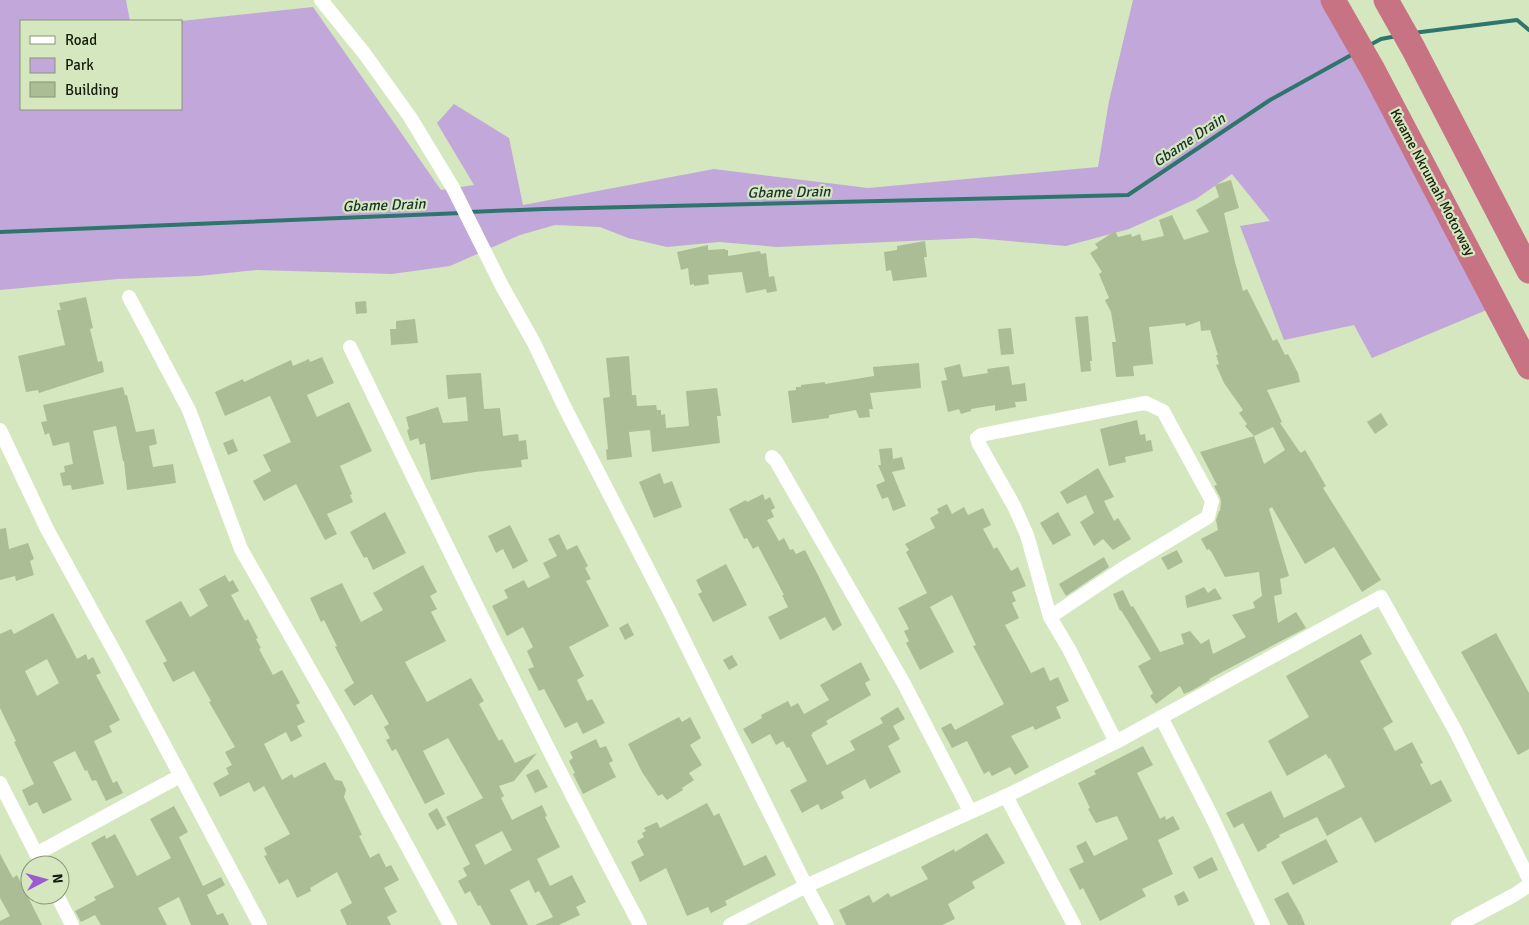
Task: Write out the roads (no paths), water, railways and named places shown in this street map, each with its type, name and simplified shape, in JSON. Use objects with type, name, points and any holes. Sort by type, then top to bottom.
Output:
[{"type":"highway","points":[[1387,2],[1413,48],[1529,271]]},
{"type":"highway","name":"Kwame Nkrumah Motorway","points":[[1339,10],[1374,70],[1529,367]]},
{"type":"street","points":[[321,0],[364,53],[410,117],[453,188],[502,286],[534,343],[565,408],[827,925]]},
{"type":"street","points":[[129,297],[189,410],[241,550],[343,728],[450,925]]},
{"type":"street","points":[[350,347],[483,620],[640,925]]},
{"type":"street","points":[[1050,617],[1122,569],[1208,517],[1212,501],[1163,411],[1146,403],[1139,404],[981,435],[978,438],[979,444],[1014,506],[1027,535],[1050,617],[1069,649],[1116,742]]},
{"type":"street","points":[[0,430],[47,529],[260,925]]},
{"type":"street","points":[[772,457],[781,469],[893,665],[970,812]]},
{"type":"street","points":[[730,925],[806,886],[1006,796],[1116,742],[1381,597],[1456,732],[1529,880]]},
{"type":"street","points":[[1161,717],[1212,817],[1263,925]]},
{"type":"street","points":[[46,855],[180,776]]},
{"type":"street","points":[[0,783],[37,855]]},
{"type":"street","points":[[1006,796],[1074,925]]},
{"type":"street","points":[[1458,925],[1529,885]]},
{"type":"street","points":[[62,905],[72,925]]},
{"type":"waterway","name":"Gbame Drain","points":[[1413,33],[1517,20],[1529,30]]},
{"type":"waterway","name":"Gbame Drain","points":[[1368,46],[1381,39],[1397,36]]},
{"type":"waterway","name":"Gbame Drain","points":[[469,212],[1128,195],[1270,100],[1353,54]]},
{"type":"waterway","name":"Gbame Drain","points":[[0,232],[462,213]]}]
